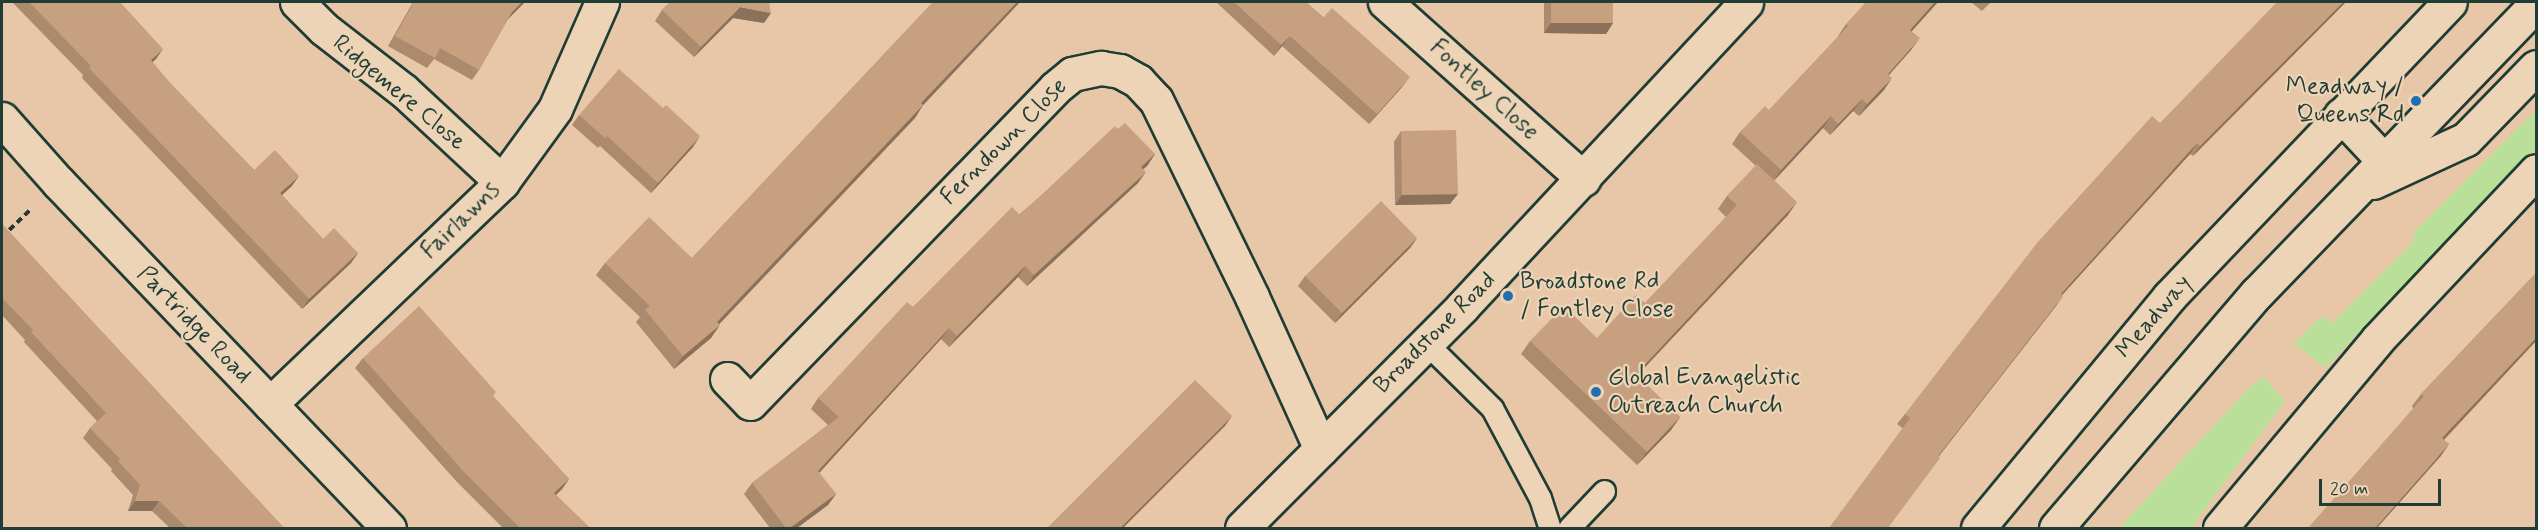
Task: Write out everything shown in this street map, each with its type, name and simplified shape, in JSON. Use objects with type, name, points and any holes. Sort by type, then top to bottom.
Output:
[{"type":"street","name":"Ridgemere Close","points":[[297,2],[324,29],[404,92],[502,182]]},
{"type":"street","name":"Fairlawns","points":[[270,404],[502,182],[555,109],[602,2]]},
{"type":"street","name":"Fontley Close","points":[[1385,2],[1584,179]]},
{"type":"street","name":"Broadstone Road","points":[[1242,528],[1426,343],[1584,179],[1746,2]]},
{"type":"street","name":"Meadway","points":[[1978,528],[2169,297],[2450,2]]},
{"type":"street","points":[[2056,528],[2256,293],[2536,4]]},
{"type":"street","points":[[2356,191],[2466,139],[2536,67]]},
{"type":"street","name":"Ferndown Close","points":[[727,379],[750,403],[1055,88],[1072,74],[1101,68],[1120,71],[1138,81],[1156,100],[1252,297],[1321,449]]},
{"type":"street","points":[[2341,115],[2384,161]]},
{"type":"street","name":"Partridge Road","points":[[2,119],[389,528]]},
{"type":"street","points":[[2220,528],[2378,340],[2536,171]]},
{"type":"lane","points":[[1426,343],[1492,408],[1540,498],[1550,528]]},
{"type":"lane","points":[[1569,528],[1604,491]]},
{"type":"green space","points":[[2536,110],[2536,148],[2325,368],[2294,343],[2322,316],[2332,323],[2414,241],[2413,233]]},
{"type":"green space","points":[[2263,376],[2285,401],[2191,528],[2119,528],[2247,390]]},
{"type":"building","points":[[29,2],[120,2],[163,49],[151,60],[170,83],[254,170],[275,150],[299,176],[280,193],[323,239],[334,228],[358,253],[309,299]]},
{"type":"building","points":[[414,2],[522,2],[512,12],[479,70],[440,48],[435,58],[395,36]]},
{"type":"building","points":[[670,2],[769,2],[771,13],[740,7],[701,47],[662,10]]},
{"type":"building","points":[[933,2],[1017,2],[921,103],[923,105],[717,322],[720,325],[683,356],[645,310],[650,306],[605,263],[649,217],[692,258]]},
{"type":"building","points":[[1234,2],[1306,2],[1323,18],[1332,8],[1410,77],[1377,114],[1290,36],[1281,45]]},
{"type":"building","points":[[1551,2],[1613,2],[1613,23],[1551,23]]},
{"type":"building","points":[[1866,2],[1935,2],[1910,30],[1920,38],[1888,74],[1892,78],[1867,104],[1862,99],[1838,124],[1831,116],[1781,170],[1740,132],[1765,106],[1769,110],[1848,26],[1846,24]]},
{"type":"building","points":[[2277,2],[2343,2],[2200,146],[2197,143],[2061,294],[2063,296],[1938,456],[1940,458],[1888,528],[1829,528],[1910,418],[1905,414],[2037,243],[2152,116],[2160,123]]},
{"type":"building","points":[[619,69],[663,108],[666,105],[700,136],[658,183],[607,136],[605,138],[579,115]]},
{"type":"building","points":[[1125,123],[1155,154],[1141,167],[1146,172],[1034,275],[1025,266],[957,336],[949,328],[818,471],[836,494],[790,528],[786,528],[752,483],[839,417],[818,398],[907,302],[913,307],[1012,207],[1020,215],[1115,126],[1118,129]]},
{"type":"building","points":[[1456,130],[1458,194],[1402,195],[1401,131]]},
{"type":"building","points":[[1757,164],[1797,202],[1636,374],[1680,417],[1647,452],[1530,341],[1564,306],[1597,338],[1636,295],[1645,303],[1737,205],[1727,196]]},
{"type":"building","points":[[1381,201],[1417,238],[1342,313],[1305,276]]},
{"type":"building","points":[[2,224],[284,528],[187,528],[159,501],[135,501],[140,485],[118,461],[120,459],[90,428],[106,413],[2,298]]},
{"type":"building","points":[[2536,273],[2536,338],[2442,438],[2449,444],[2375,528],[2308,528],[2424,396],[2421,394]]},
{"type":"building","points":[[419,306],[496,392],[493,396],[569,479],[554,493],[590,528],[520,528],[464,472],[363,358]]},
{"type":"building","points":[[1195,380],[1232,416],[1120,528],[1047,528]]},
{"type":"place","name":"Meadway / Queens Rd","points":[[2416,101]]},
{"type":"place","name":"Broadstone Rd / Fontley Close","points":[[1508,296]]},
{"type":"place","name":"Global Evangelistic Outreach Church","points":[[1596,392]]}]
